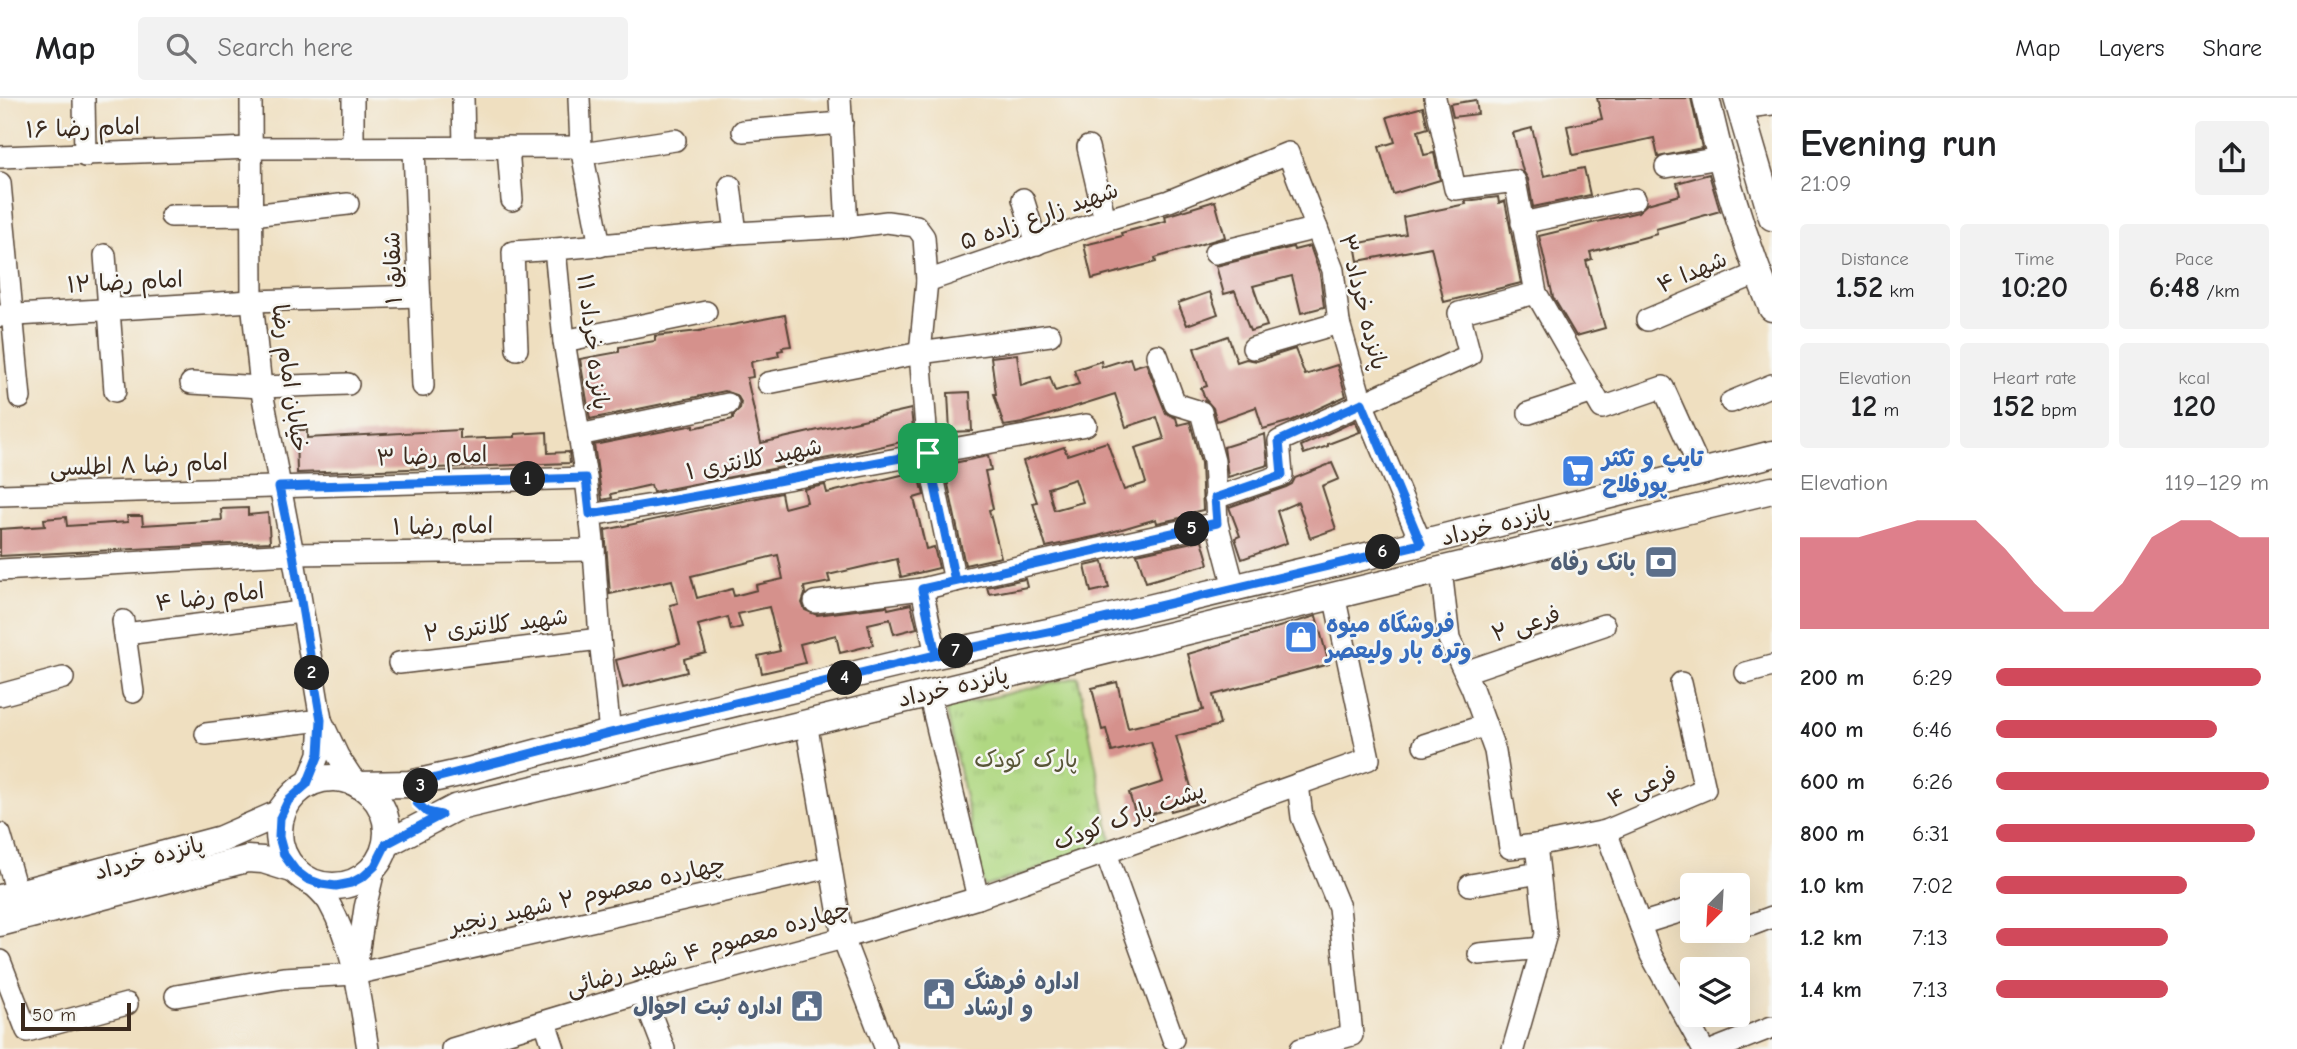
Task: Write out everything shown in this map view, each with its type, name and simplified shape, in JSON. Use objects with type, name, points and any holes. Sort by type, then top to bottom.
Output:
[{"type":"main road","points":[[1706,98],[1720,158],[1772,308]]},
{"type":"main road","points":[[1738,103],[1772,217]]},
{"type":"main road","name":"پانزده خرداد","points":[[357,784],[410,784],[424,781],[610,733],[936,655],[1053,631],[1421,544],[1769,455]]},
{"type":"main road","name":"پانزده خرداد","points":[[381,855],[455,808],[1769,492]]},
{"type":"main road","points":[[339,778],[357,784],[370,793],[382,808],[387,826],[381,855],[364,876],[344,884],[321,884],[301,875],[284,855],[279,837],[280,818],[297,793],[322,779],[339,778]]},
{"type":"main road","points":[[424,781],[417,794],[417,803],[427,812],[441,815]]},
{"type":"main road","name":"پانزده خرداد","points":[[8,895],[221,839],[278,814],[297,793]]},
{"type":"main road","name":"پانزده خرداد","points":[[0,923],[247,859],[263,860],[301,875]]},
{"type":"street","points":[[84,98],[85,156]]},
{"type":"street","name":"خیابان امام رضا","points":[[251,98],[252,301],[261,387],[321,720],[319,754],[297,793]]},
{"type":"street","points":[[353,148],[354,98]]},
{"type":"street","points":[[463,98],[464,147]]},
{"type":"street","points":[[579,98],[581,150],[600,246]]},
{"type":"street","points":[[839,98],[847,227]]},
{"type":"street","points":[[1435,98],[1455,189],[1515,181],[1536,293],[1602,408],[1663,387],[1701,471]]},
{"type":"street","points":[[1738,103],[1772,104]]},
{"type":"street","points":[[743,131],[842,123]]},
{"type":"street","name":"امام رضا ۱۶","points":[[0,157],[252,148],[508,147],[581,150],[675,140]]},
{"type":"street","points":[[508,147],[512,200]]},
{"type":"street","points":[[1088,147],[1105,220]]},
{"type":"street","name":"شقایق ۱","points":[[415,148],[423,386]]},
{"type":"street","name":"پانزده خرداد ۳","points":[[1169,201],[1288,153],[1333,270],[1339,323],[1362,403],[1421,544]]},
{"type":"street","points":[[1666,167],[1720,158]]},
{"type":"street","points":[[0,183],[6,315],[13,385]]},
{"type":"street","points":[[730,186],[736,233]]},
{"type":"street","points":[[1023,199],[1037,244]]},
{"type":"street","points":[[1522,223],[1635,199]]},
{"type":"street","name":"شهید زارع زاده ۵","points":[[927,281],[1169,201]]},
{"type":"street","points":[[171,216],[252,215],[348,204]]},
{"type":"street","name":"پانزده خرداد ۱۱","points":[[610,733],[586,478],[564,341],[555,248],[887,222],[916,226],[925,237],[927,281]]},
{"type":"street","points":[[1215,253],[1317,229]]},
{"type":"street","points":[[517,349],[513,252],[555,248]]},
{"type":"street","points":[[105,256],[115,391]]},
{"type":"street","name":"شهدا ۴","points":[[1647,320],[1758,273]]},
{"type":"street","points":[[927,281],[920,353],[928,453],[955,581]]},
{"type":"street","points":[[1215,498],[1282,475],[1279,441],[1470,355],[1459,313],[1536,293]]},
{"type":"street","name":"امام رضا ۱۲","points":[[6,315],[252,301],[420,296]]},
{"type":"street","points":[[564,341],[706,312]]},
{"type":"street","points":[[1253,348],[1339,323]]},
{"type":"street","points":[[768,383],[920,353],[1050,335]]},
{"type":"street","points":[[1157,355],[1175,404],[1200,412],[1214,461],[1217,523],[1234,587]]},
{"type":"street","points":[[191,383],[261,387],[348,384]]},
{"type":"street","points":[[1731,402],[1772,385]]},
{"type":"street","points":[[1529,413],[1593,392]]},
{"type":"street","points":[[579,435],[727,404]]},
{"type":"street","name":"شهید کلانتری ۱","points":[[590,514],[665,503],[742,486],[1086,425]]},
{"type":"street","name":"امام رضا ۳","points":[[279,487],[586,478]]},
{"type":"street","name":"امام رضا ۸ اطلسی","points":[[0,495],[279,487]]},
{"type":"street","points":[[815,602],[922,589],[1217,523]]},
{"type":"street","name":"امام رضا ۱","points":[[0,570],[293,554],[594,550]]},
{"type":"street","points":[[1441,570],[1449,639],[1465,672],[1494,751],[1510,848],[1536,845],[1546,934],[1513,1049]]},
{"type":"street","points":[[922,589],[936,655]]},
{"type":"street","name":"پشت پارک کودک","points":[[978,898],[1369,759],[1334,595]]},
{"type":"street","name":"امام رضا ۴","points":[[133,692],[124,627],[302,612]]},
{"type":"street","name":"فرعی ۲","points":[[1465,672],[1604,625]]},
{"type":"street","name":"شهید کلانتری ۲","points":[[399,663],[600,639]]},
{"type":"street","points":[[1746,673],[1772,666]]},
{"type":"street","points":[[0,695],[63,678]]},
{"type":"street","name":"فرعی ۴","points":[[1536,845],[1606,831],[1705,789],[1681,684]]},
{"type":"street","points":[[929,693],[978,898]]},
{"type":"street","points":[[206,734],[321,720],[338,756],[357,784]]},
{"type":"street","points":[[806,722],[843,938],[886,1049]]},
{"type":"street","points":[[1424,745],[1486,725]]},
{"type":"street","points":[[1298,784],[1302,817],[1339,907],[1352,1035],[1301,1049]]},
{"type":"street","points":[[1606,831],[1651,955],[1703,1049]]},
{"type":"street","points":[[0,834],[8,895]]},
{"type":"street","points":[[1106,853],[1173,1039]]},
{"type":"street","points":[[355,974],[365,908],[381,855]]},
{"type":"street","name":"چهارده معصوم ۲ شهید رنجبر","points":[[176,996],[283,978],[355,974],[831,867]]},
{"type":"street","points":[[1470,885],[1539,873]]},
{"type":"street","points":[[301,875],[328,901],[342,933],[355,974],[368,1049]]},
{"type":"street","name":"چهارده معصوم ۴ شهید رضائی","points":[[452,1049],[642,992],[843,938],[978,898]]},
{"type":"street","points":[[1640,924],[1680,912]]},
{"type":"street","points":[[1751,925],[1772,917]]},
{"type":"street","points":[[1479,954],[1542,948]]},
{"type":"street","points":[[0,961],[27,1031],[127,1004]]},
{"type":"street","points":[[642,992],[664,1049]]},
{"type":"street","points":[[545,1022],[554,1049]]},
{"type":"street","points":[[1726,1047],[1772,1027]]},
{"type":"green space","name":"پارک کودک","points":[[1078,677],[1112,844],[984,887],[946,708]]},
{"type":"building","points":[[1597,98],[1691,98],[1702,148],[1658,157],[1654,138],[1573,155],[1567,126],[1602,119]]},
{"type":"building","points":[[1476,100],[1478,114],[1453,117],[1450,104]]},
{"type":"building","points":[[1423,107],[1428,128],[1418,131],[1424,155],[1434,153],[1440,180],[1393,194],[1379,147],[1395,142],[1387,117]]},
{"type":"building","points":[[1532,128],[1544,176],[1584,168],[1590,195],[1533,207],[1528,179],[1523,171],[1513,133]]},
{"type":"building","points":[[1709,174],[1720,211],[1656,229],[1657,234],[1590,252],[1592,259],[1586,261],[1605,328],[1576,336],[1553,297],[1539,236],[1638,212],[1647,204],[1680,195],[1677,183]]},
{"type":"building","points":[[1498,197],[1499,203],[1505,201],[1521,283],[1444,302],[1431,247],[1358,261],[1355,244],[1406,234],[1403,217],[1466,204],[1465,201]]},
{"type":"building","points":[[1215,201],[1225,237],[1155,258],[1156,262],[1092,279],[1084,245],[1122,236],[1121,233],[1166,221],[1165,216]]},
{"type":"building","points":[[1310,246],[1320,274],[1324,307],[1301,313],[1292,276],[1253,286],[1267,326],[1250,331],[1235,291],[1224,294],[1216,266],[1293,247],[1294,250]]},
{"type":"building","points":[[1210,292],[1218,314],[1187,325],[1178,303]]},
{"type":"building","points":[[785,315],[791,346],[782,347],[783,350],[778,351],[779,356],[751,362],[753,377],[747,378],[761,443],[911,409],[914,439],[653,492],[651,485],[611,494],[612,498],[602,500],[594,445],[733,419],[741,402],[737,395],[725,391],[590,419],[580,359],[619,352],[619,347],[655,341],[655,336]]},
{"type":"building","points":[[1228,336],[1237,362],[1246,359],[1257,361],[1295,349],[1305,375],[1337,365],[1346,396],[1291,421],[1263,429],[1256,407],[1217,421],[1201,388],[1207,386],[1194,348]]},
{"type":"building","points":[[1017,354],[1021,386],[1050,377],[1055,391],[1079,384],[1074,370],[1101,361],[1102,367],[1130,358],[1133,367],[1146,363],[1166,413],[1176,418],[1178,425],[1190,422],[1201,463],[1203,510],[1194,512],[1194,515],[1157,523],[1156,519],[1098,536],[1046,547],[1033,503],[1037,502],[1023,461],[1064,447],[1067,455],[1107,442],[1124,490],[1146,483],[1135,448],[1164,439],[1157,417],[1126,427],[1115,394],[1023,423],[1004,426],[994,394],[991,357]],"holes":[[[1075,479],[1083,502],[1054,510],[1048,488]]]},
{"type":"building","points":[[970,392],[972,431],[950,432],[948,393]]},
{"type":"building","points":[[1355,421],[1360,432],[1304,454],[1301,446]]},
{"type":"building","points":[[296,430],[307,430],[307,438],[460,430],[460,439],[515,437],[515,434],[547,432],[548,453],[569,452],[570,463],[297,473]]},
{"type":"building","points":[[1265,434],[1268,465],[1228,477],[1224,447]]},
{"type":"building","points":[[988,456],[991,470],[985,471],[993,509],[989,510],[1001,557],[965,565],[944,465]]},
{"type":"building","points":[[1332,463],[1339,479],[1322,486],[1336,529],[1310,538],[1298,502],[1277,511],[1287,543],[1242,559],[1235,538],[1240,536],[1229,507],[1286,487],[1292,484],[1295,478]]},
{"type":"building","points":[[918,471],[924,495],[914,498],[926,549],[934,547],[939,568],[901,577],[897,559],[828,575],[830,582],[804,587],[802,603],[805,610],[817,615],[887,606],[888,609],[911,604],[917,628],[894,634],[890,619],[868,624],[873,645],[840,653],[836,635],[800,644],[805,663],[762,673],[758,656],[780,651],[769,607],[738,614],[742,627],[731,630],[728,617],[698,625],[706,653],[684,659],[687,672],[623,688],[616,660],[680,644],[670,605],[678,603],[672,580],[610,594],[605,530],[781,493],[784,508],[807,502],[804,489],[825,485],[827,493]],"holes":[[[778,555],[783,579],[756,585],[757,590],[734,596],[732,589],[697,598],[691,576]]]},
{"type":"building","points":[[248,508],[248,515],[268,513],[270,542],[0,556],[0,529],[45,526],[44,519],[66,517],[67,526],[128,522],[127,516],[142,516],[143,525],[222,520],[221,509]]},
{"type":"building","points":[[1202,540],[1209,564],[1146,582],[1137,554]]},
{"type":"building","points":[[1103,562],[1109,588],[1091,592],[1085,566]]},
{"type":"building","points":[[1025,579],[1027,587],[989,594],[987,587]]},
{"type":"building","points":[[1316,616],[1329,664],[1213,695],[1220,725],[1176,736],[1196,804],[1171,811],[1170,808],[1137,819],[1129,793],[1163,782],[1151,742],[1112,752],[1106,729],[1102,730],[1092,688],[1117,682],[1128,728],[1203,710],[1188,654]]},
{"type":"place","name":"تایپ و تکثر پورفلاح","points":[[1578,471]]},
{"type":"place","name":"بانک رفاه","points":[[1661,562]]},
{"type":"place","name":"فروشگاه میوه وتره بار ولیعصر","points":[[1301,637]]},
{"type":"place","name":"اداره فرهنگ و ارشاد","points":[[939,994]]},
{"type":"place","name":"اداره ثبت احوال","points":[[807,1006]]},
{"type":"route","points":[[928,453],[742,486],[665,503],[590,514],[586,478],[279,487],[321,720],[319,754],[307,784],[288,801],[280,818],[279,837],[284,855],[295,870],[307,879],[336,886],[351,883],[375,866],[386,844],[441,815],[427,812],[417,803],[417,794],[424,781],[610,733],[936,655],[922,589],[1217,523],[1215,498],[1282,475],[1279,441],[1362,403],[1421,544],[1053,631],[936,655],[922,589],[955,581],[928,453]]}]
